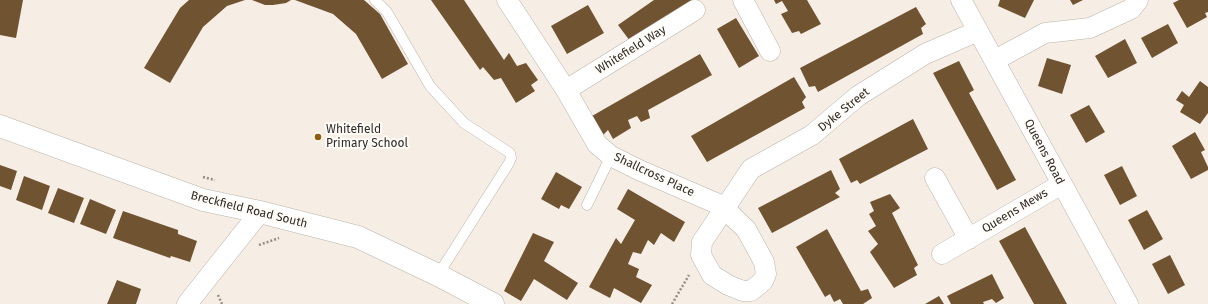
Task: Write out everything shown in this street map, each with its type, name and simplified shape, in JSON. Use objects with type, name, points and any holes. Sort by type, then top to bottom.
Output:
[{"type":"street","name":"Shallcross Place","points":[[507,0],[566,90],[597,144],[611,156],[639,170],[725,207]]},
{"type":"street","points":[[744,0],[770,51]]},
{"type":"street","name":"Queens Road","points":[[961,0],[1128,304]]},
{"type":"street","points":[[995,60],[1045,32],[1090,28],[1130,9],[1138,0]]},
{"type":"street","name":"Whitefield Way","points":[[566,90],[695,10]]},
{"type":"street","name":"Dyke Street","points":[[725,207],[750,169],[812,135],[858,96],[925,54],[978,31]]},
{"type":"street","name":"Breckfield Road South","points":[[0,126],[203,200],[260,212],[358,237],[438,275],[493,304]]},
{"type":"street","name":"Queens Mews","points":[[935,178],[969,239]]},
{"type":"street","name":"Queens Mews","points":[[942,254],[1062,184]]},
{"type":"street","points":[[194,302],[260,212]]},
{"type":"lane","points":[[375,0],[387,12],[430,86],[464,124],[510,154],[511,158],[438,275]]},
{"type":"lane","points":[[587,205],[611,156]]},
{"type":"path","points":[[255,248],[280,238]]},
{"type":"path","points":[[672,304],[690,274],[688,268]]},
{"type":"path","points":[[217,292],[222,304]]},
{"type":"building","points":[[0,0],[23,0],[16,38],[0,35]]},
{"type":"building","points":[[189,0],[245,0],[227,6],[203,27],[170,83],[144,68],[180,8]]},
{"type":"building","points":[[252,0],[291,0],[286,3],[265,5]]},
{"type":"building","points":[[295,0],[364,0],[380,14],[408,64],[382,79],[356,34],[333,14]]},
{"type":"building","points":[[431,0],[464,0],[504,60],[509,53],[517,66],[526,63],[538,80],[531,85],[535,91],[516,103],[501,78],[494,80],[483,67],[480,70]]},
{"type":"building","points":[[654,0],[692,0],[630,41],[618,25]]},
{"type":"building","points":[[774,0],[807,0],[821,24],[801,34],[799,31],[792,33],[781,14],[788,11],[782,1],[776,4]]},
{"type":"building","points":[[1000,0],[1034,0],[1025,18],[998,6]]},
{"type":"building","points":[[1070,0],[1083,0],[1073,5]]},
{"type":"building","points":[[1179,0],[1208,0],[1208,12],[1205,13],[1207,17],[1187,28],[1173,3]]},
{"type":"building","points":[[588,5],[604,33],[567,54],[551,26]]},
{"type":"building","points":[[916,7],[926,24],[921,28],[923,34],[818,92],[815,86],[809,87],[800,68]]},
{"type":"building","points":[[736,18],[759,56],[739,68],[717,29]]},
{"type":"building","points":[[1168,24],[1178,43],[1152,58],[1141,38]]},
{"type":"building","points":[[1125,39],[1137,63],[1108,78],[1095,56]]},
{"type":"building","points":[[700,54],[712,75],[648,110],[650,118],[641,122],[637,116],[628,120],[631,128],[613,139],[608,130],[603,135],[592,116]]},
{"type":"building","points":[[1047,58],[1071,65],[1062,94],[1038,86]]},
{"type":"building","points":[[959,61],[974,90],[969,93],[1016,180],[997,190],[933,73]]},
{"type":"building","points":[[794,77],[806,97],[802,102],[805,108],[707,162],[691,136]]},
{"type":"building","points":[[1200,81],[1208,87],[1208,113],[1200,124],[1180,112],[1184,105],[1176,100],[1182,91],[1189,97]]},
{"type":"building","points":[[1089,105],[1105,132],[1086,143],[1070,115]]},
{"type":"building","points":[[913,119],[928,149],[860,184],[857,180],[851,183],[839,159]]},
{"type":"building","points":[[1195,132],[1205,150],[1201,152],[1208,170],[1191,179],[1172,146]]},
{"type":"building","points":[[0,165],[17,171],[11,190],[0,186]]},
{"type":"building","points":[[1122,166],[1137,196],[1120,205],[1104,175]]},
{"type":"building","points":[[831,170],[840,189],[835,193],[840,197],[772,233],[758,208]]},
{"type":"building","points":[[556,172],[582,187],[569,209],[561,205],[559,209],[541,199]]},
{"type":"building","points":[[24,176],[50,186],[42,210],[16,200]]},
{"type":"building","points":[[58,188],[84,198],[74,223],[48,213]]},
{"type":"building","points":[[628,189],[685,222],[674,242],[661,233],[654,245],[648,240],[641,254],[633,252],[628,264],[639,269],[636,277],[652,285],[641,303],[614,288],[610,298],[589,287],[616,238],[621,244],[635,220],[617,209]]},
{"type":"building","points":[[890,194],[900,208],[892,213],[918,265],[914,268],[917,275],[894,288],[870,252],[878,244],[868,231],[876,226],[869,214],[874,211],[870,202]]},
{"type":"building","points":[[90,199],[116,210],[106,234],[80,224]]},
{"type":"building","points":[[1147,210],[1163,239],[1144,250],[1128,220]]},
{"type":"building","points":[[123,211],[178,230],[178,234],[197,241],[190,262],[171,256],[170,258],[113,238]]},
{"type":"building","points":[[1025,227],[1067,304],[1034,304],[999,241]]},
{"type":"building","points":[[827,229],[861,291],[868,289],[872,298],[863,304],[843,304],[840,299],[834,302],[830,294],[825,297],[796,247]]},
{"type":"building","points":[[533,233],[554,242],[544,261],[578,283],[567,300],[534,279],[521,301],[504,291]]},
{"type":"building","points":[[1170,255],[1185,285],[1168,294],[1152,264]]},
{"type":"building","points":[[992,274],[1004,298],[996,303],[992,299],[983,302],[984,304],[951,304],[947,296]]},
{"type":"building","points":[[117,280],[141,289],[136,304],[107,304]]},
{"type":"building","points":[[939,296],[944,304],[925,304]]},
{"type":"place","name":"Whitefield Primary School","points":[[318,137]]}]
